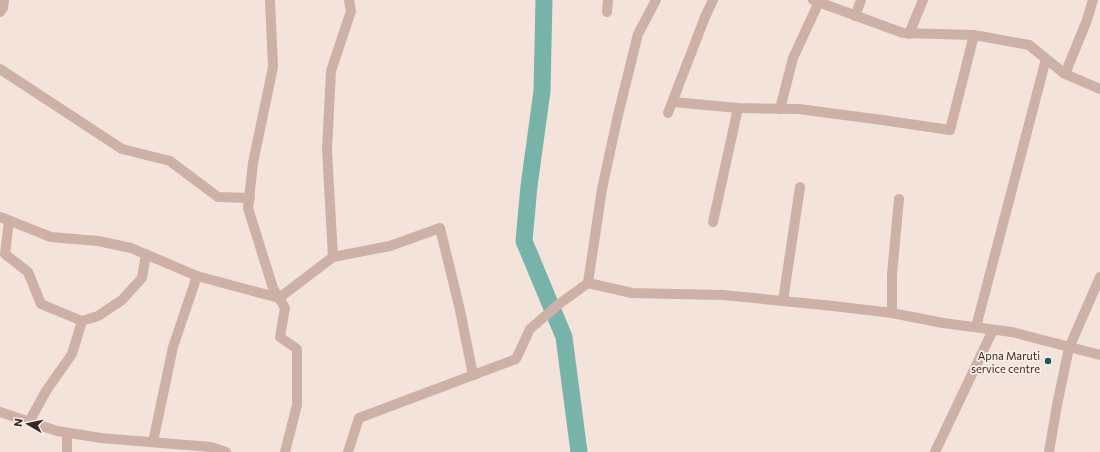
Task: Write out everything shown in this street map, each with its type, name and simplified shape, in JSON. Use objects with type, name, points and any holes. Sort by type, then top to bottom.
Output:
[{"type":"street","points":[[0,12],[3,8],[4,0]]},
{"type":"street","points":[[270,0],[273,67],[253,163],[248,208],[272,288],[285,308],[280,337],[297,349],[297,404],[285,452]]},
{"type":"street","points":[[333,257],[327,150],[331,71],[351,11],[349,0]]},
{"type":"street","points":[[607,12],[608,0]]},
{"type":"street","points":[[348,452],[359,418],[516,359],[530,329],[559,304],[588,283],[602,189],[618,115],[638,34],[656,0]]},
{"type":"street","points":[[668,113],[713,0]]},
{"type":"street","points":[[855,16],[862,0]]},
{"type":"street","points":[[909,34],[923,0]]},
{"type":"street","points":[[1065,74],[1087,20],[1093,0]]},
{"type":"street","points":[[780,109],[793,58],[818,1],[903,33],[974,35],[1029,45],[1065,74],[1100,89]]},
{"type":"street","points":[[673,102],[738,108],[799,109],[950,130],[974,35]]},
{"type":"street","points":[[976,328],[1046,58]]},
{"type":"street","points":[[0,69],[122,149],[170,161],[218,198],[250,198]]},
{"type":"street","points":[[713,222],[738,108]]},
{"type":"street","points":[[783,301],[800,187]]},
{"type":"street","points":[[892,313],[892,274],[899,199]]},
{"type":"street","points":[[146,254],[142,278],[122,300],[98,316],[82,320],[41,304],[28,272],[5,254],[5,219],[51,237],[98,242],[132,248],[146,254],[197,276],[279,298]]},
{"type":"street","points":[[279,298],[333,257],[390,246],[440,228],[460,310],[473,375]]},
{"type":"street","points":[[153,442],[173,347],[197,276]]},
{"type":"street","points":[[1049,452],[1069,348],[1100,277]]},
{"type":"street","points":[[588,283],[632,292],[723,295],[892,313],[943,323],[1012,332],[1100,355]]},
{"type":"street","points":[[29,422],[46,391],[72,354],[82,320]]},
{"type":"street","points":[[935,452],[993,330]]},
{"type":"street","points":[[0,412],[56,431],[67,433],[101,438],[211,447],[226,452]]},
{"type":"street","points":[[67,433],[67,452]]},
{"type":"waterway","points":[[544,0],[542,91],[529,186],[524,241],[564,337],[579,452]]},
{"type":"place","name":"Apna Maruti service centre","points":[[1048,361]]}]
